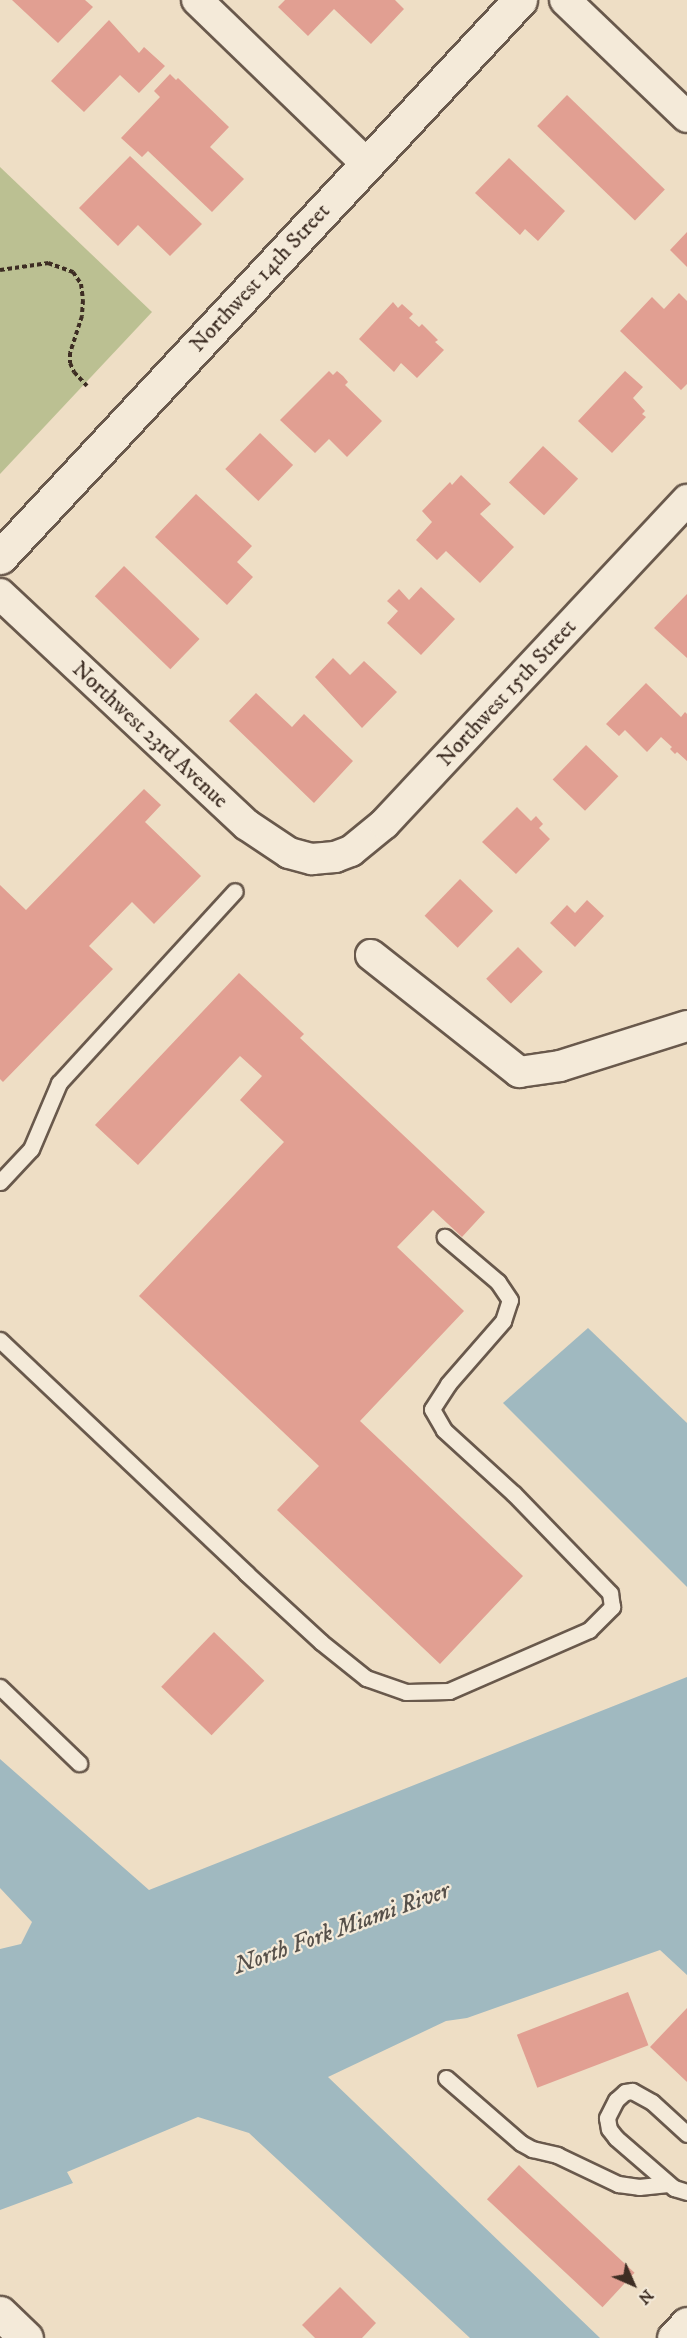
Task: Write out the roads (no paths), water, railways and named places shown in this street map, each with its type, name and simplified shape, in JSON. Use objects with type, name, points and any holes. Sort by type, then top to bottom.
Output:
[{"type":"street","points":[[197,0],[367,164]]},
{"type":"street","name":"Northwest 14th Street","points":[[0,557],[520,0]]},
{"type":"street","points":[[565,0],[687,117]]},
{"type":"street","name":"Northwest 15th Street","points":[[312,859],[335,857],[351,851],[384,824],[687,500]]},
{"type":"street","name":"Northwest 23rd Avenue","points":[[0,594],[247,825],[289,853],[312,859]]},
{"type":"street","points":[[371,955],[519,1072],[560,1066],[687,1026]]},
{"type":"street","points":[[0,2313],[26,2338]]},
{"type":"street","points":[[674,2338],[687,2324]]},
{"type":"lane","points":[[0,1182],[31,1149],[59,1083],[235,891]]},
{"type":"lane","points":[[0,1340],[262,1588],[321,1642],[366,1678],[406,1692],[449,1691],[589,1630],[612,1606],[610,1593],[514,1494],[444,1430],[432,1410],[448,1384],[503,1321],[510,1300],[498,1282],[445,1237]]},
{"type":"lane","points":[[0,1687],[80,1763]]},
{"type":"lane","points":[[446,2078],[532,2149],[557,2155],[618,2184],[639,2187],[668,2184]]},
{"type":"lane","points":[[687,2134],[640,2094],[625,2092],[610,2108],[606,2118],[609,2129],[616,2138],[668,2184],[687,2192]]},
{"type":"water","points":[[588,1328],[687,1423],[687,1587],[503,1403]]},
{"type":"water","name":"North Fork Miami River","points":[[687,1677],[687,1975],[660,1950],[467,2018],[446,2021],[328,2077],[600,2338],[470,2338],[249,2133],[198,2117],[67,2172],[73,2183],[0,2210],[0,1949],[21,1944],[32,1922],[0,1888],[0,1759],[149,1890]]}]
